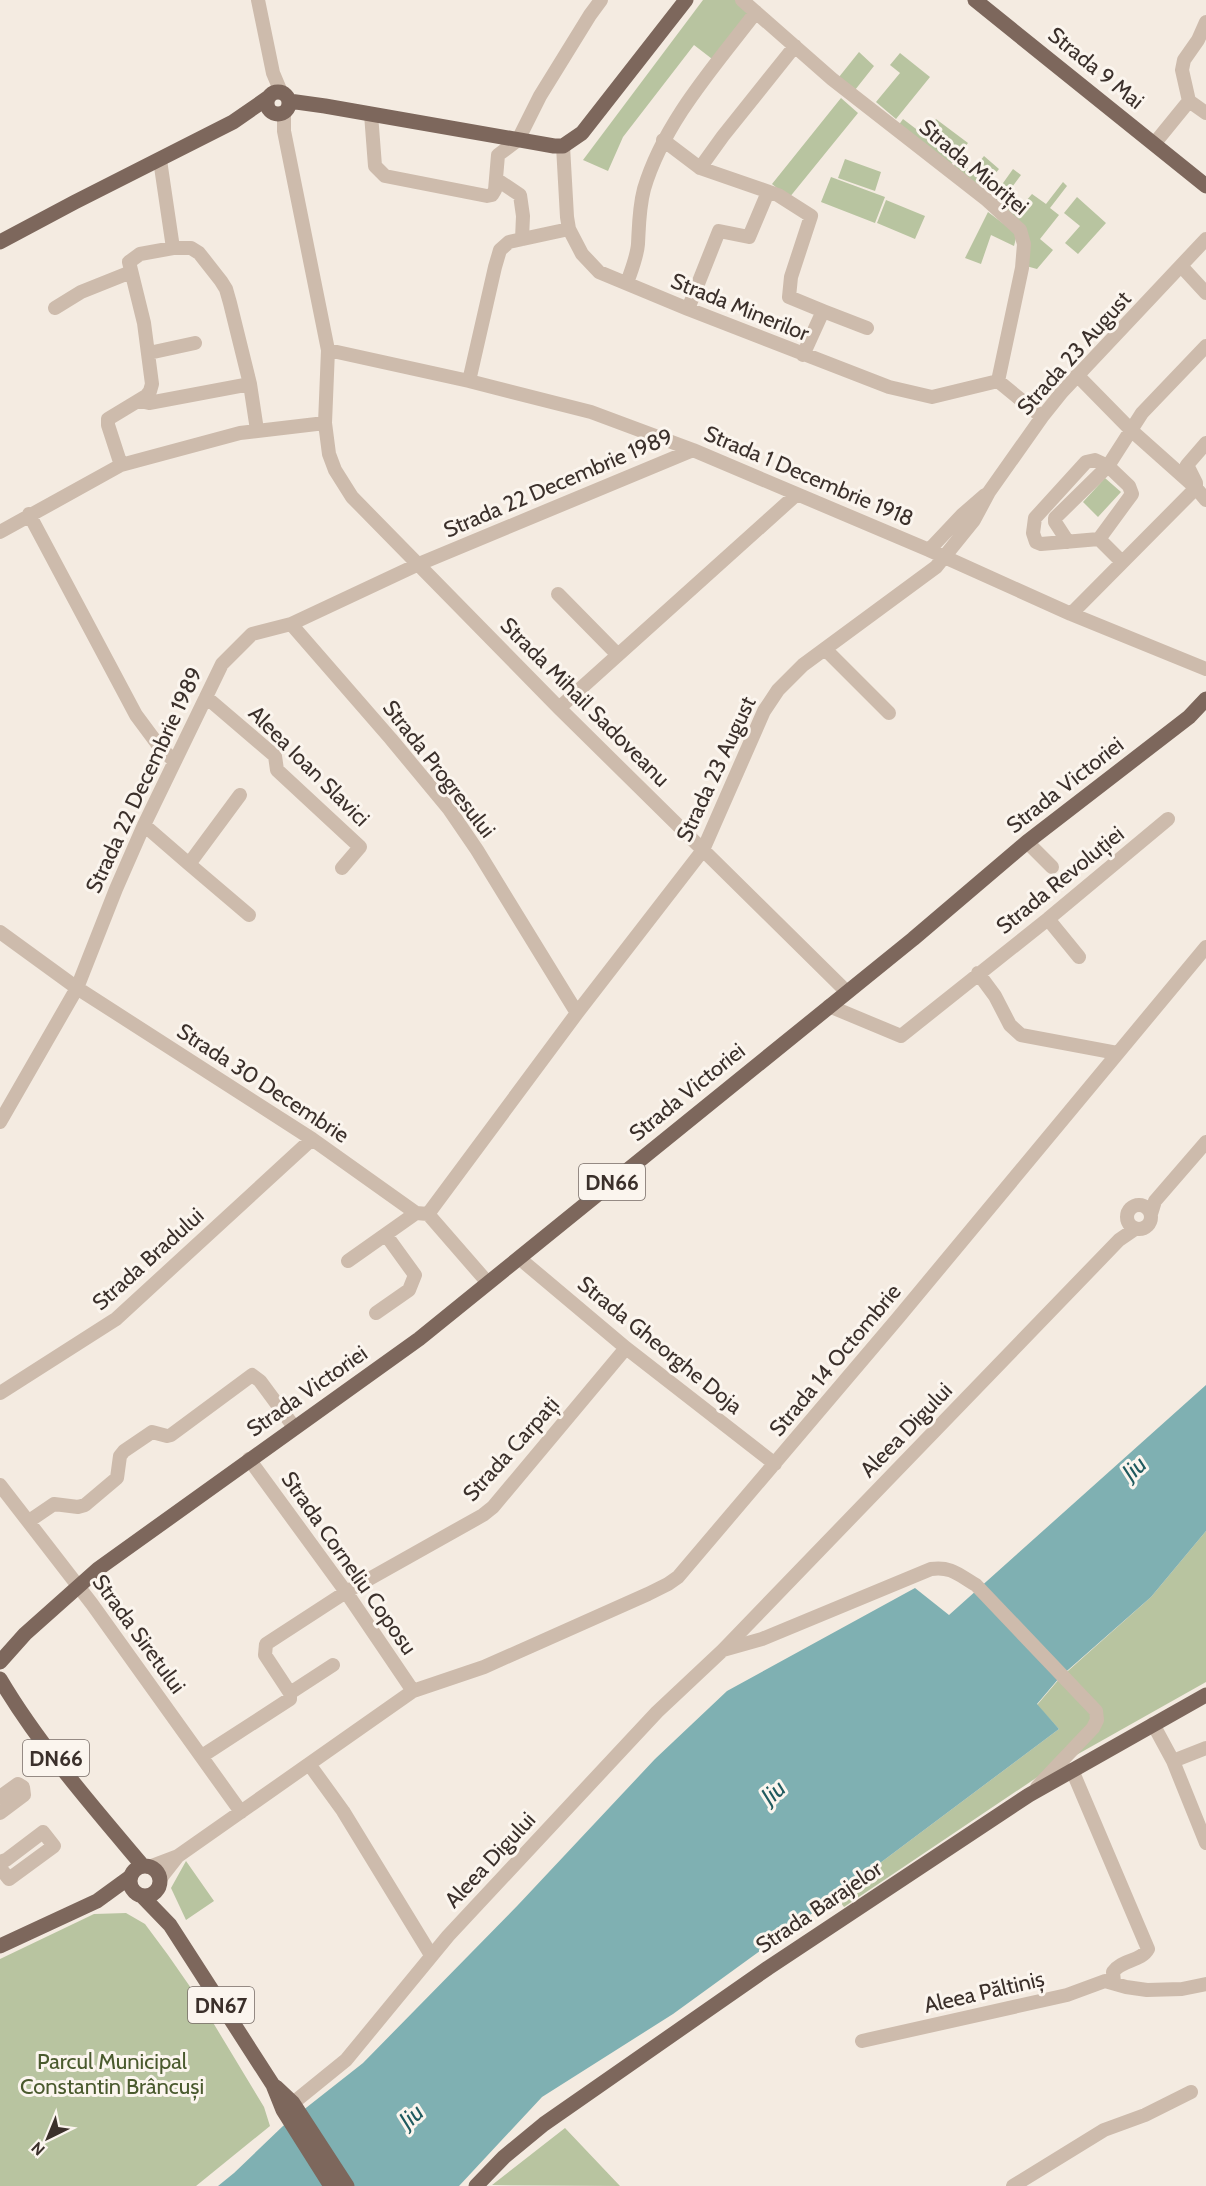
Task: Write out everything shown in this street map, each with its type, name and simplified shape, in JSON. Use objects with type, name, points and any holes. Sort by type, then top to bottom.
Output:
[{"type":"main road","name":"Strada 9 Mai","points":[[975,0],[1206,186]]},
{"type":"main road","points":[[0,242],[234,123],[279,104],[325,106],[563,146],[582,133],[684,1]]},
{"type":"main road","name":"Strada 9 Mai","points":[[1188,172],[1206,192]]},
{"type":"main road","name":"Strada Victoriei","points":[[0,1662],[25,1634],[91,1574],[249,1459],[412,1345],[1028,842],[1204,703]]},
{"type":"main road","name":"Strada Victoriei","points":[[0,1651],[25,1634]]},
{"type":"main road","name":"DN66","points":[[0,1679],[15,1705],[97,1811],[139,1870]]},
{"type":"main road","name":"DN66","points":[[0,1693],[15,1705]]},
{"type":"main road","name":"Strada Barajelor","points":[[477,2186],[510,2152],[553,2118],[768,1968],[1029,1795],[1206,1695]]},
{"type":"main road","points":[[0,1946],[97,1901],[139,1870],[154,1869],[159,1884],[148,1897],[139,1895],[97,1901]]},
{"type":"main road","points":[[139,1870],[130,1883],[139,1895]]},
{"type":"main road","name":"DN67","points":[[159,1884],[170,1924]]},
{"type":"main road","name":"DN67","points":[[139,1895],[170,1924],[273,2085],[347,2186]]},
{"type":"main road","name":"DN67","points":[[294,2112],[331,2186]]},
{"type":"street","points":[[0,531],[121,465],[240,433],[325,423],[328,350],[258,0]]},
{"type":"street","points":[[371,114],[375,166],[385,176],[487,196],[492,195],[495,190],[498,155],[518,140],[540,96],[601,0]]},
{"type":"street","name":"Strada Mioriței","points":[[742,0],[832,79],[987,200],[1020,230],[1024,244],[1022,268],[998,381]]},
{"type":"street","points":[[627,283],[638,245],[639,213],[645,188],[663,140],[676,119],[756,12]]},
{"type":"street","points":[[1206,22],[1198,40],[1184,60],[1182,70],[1189,101],[1206,113]]},
{"type":"street","points":[[700,168],[795,46]]},
{"type":"street","points":[[1154,144],[1189,101]]},
{"type":"street","points":[[663,140],[700,168],[778,195],[811,216],[792,277],[789,297],[867,328]]},
{"type":"street","name":"Strada Minerilor","points":[[563,146],[569,229],[582,254],[599,272],[803,355],[889,387],[932,397],[998,381]]},
{"type":"street","points":[[160,160],[173,248]]},
{"type":"street","points":[[496,179],[520,195],[524,216],[522,239]]},
{"type":"street","points":[[688,309],[719,231],[749,237],[768,192]]},
{"type":"street","points":[[469,381],[500,250],[508,242],[569,229]]},
{"type":"street","name":"Strada 23 August","points":[[348,1261],[422,1214],[703,850],[771,699],[803,665],[929,573],[945,558],[974,520],[989,492],[1042,417],[1077,375],[1203,244]]},
{"type":"street","points":[[121,465],[108,419],[140,401],[150,391],[152,384],[144,323],[129,262],[136,256],[173,248],[191,248],[199,253],[226,290],[250,384],[257,430]]},
{"type":"street","points":[[1182,267],[1206,293]]},
{"type":"street","points":[[55,308],[81,292],[131,272]]},
{"type":"street","points":[[803,355],[824,311]]},
{"type":"street","points":[[149,353],[195,343]]},
{"type":"street","points":[[1068,542],[1054,522],[1055,518],[1108,466],[1151,401],[1206,346]]},
{"type":"street","name":"Strada 1 Decembrie 1918","points":[[328,350],[469,381],[591,412],[693,450],[1071,614],[1206,669]]},
{"type":"street","points":[[1077,375],[1132,431],[1196,488],[1206,500]]},
{"type":"street","points":[[998,381],[1042,417]]},
{"type":"street","points":[[140,401],[149,403],[250,384]]},
{"type":"street","name":"Strada Mihail Sadoveanu","points":[[325,423],[331,462],[352,497],[559,708],[847,992]]},
{"type":"street","points":[[1071,614],[1196,488],[1196,483],[1187,465],[1206,443]]},
{"type":"street","name":"Strada 22 Decembrie 1989","points":[[0,1122],[76,988],[144,825],[222,664],[252,634],[291,624],[419,564],[693,450]]},
{"type":"street","points":[[1095,460],[1108,466],[1129,486],[1132,494],[1099,539],[1041,544],[1036,542],[1033,533],[1035,518],[1086,462],[1095,460]]},
{"type":"street","name":"Strada 23 August","points":[[928,550],[962,515],[989,492]]},
{"type":"street","points":[[559,708],[797,494]]},
{"type":"street","points":[[29,514],[136,715],[159,746],[174,760]]},
{"type":"street","points":[[1099,539],[1122,562]]},
{"type":"street","points":[[558,594],[617,654]]},
{"type":"street","name":"Strada Progresului","points":[[291,624],[449,808],[577,1012]]},
{"type":"street","points":[[825,649],[889,713]]},
{"type":"street","name":"Strada 1 Decembrie 1918","points":[[1189,663],[1206,675]]},
{"type":"street","name":"Aleea Ioan Slavici","points":[[206,697],[275,756],[277,770],[360,847],[342,868]]},
{"type":"street","points":[[189,864],[240,795]]},
{"type":"street","name":"Strada Revoluției","points":[[829,1006],[901,1036],[1048,919],[1168,819]]},
{"type":"street","points":[[144,825],[249,915]]},
{"type":"street","points":[[1028,842],[1052,867]]},
{"type":"street","points":[[1048,919],[1079,957]]},
{"type":"street","name":"Strada 30 Decembrie","points":[[0,932],[76,988],[312,1139],[422,1214],[488,1283]]},
{"type":"street","name":"Strada 14 Octombrie","points":[[178,1856],[413,1691],[484,1667],[668,1584],[687,1568],[1206,947]]},
{"type":"street","points":[[978,974],[995,996],[1010,1024],[1021,1035],[1117,1053]]},
{"type":"street","name":"Strada Bradului","points":[[0,1394],[116,1319],[312,1139]]},
{"type":"street","points":[[1153,1207],[1136,1205],[1131,1208],[1127,1213],[1131,1224],[1142,1229],[1147,1226],[1151,1221],[1153,1207],[1206,1142]]},
{"type":"street","name":"Aleea Digului","points":[[294,2112],[346,2060],[431,1955],[657,1712],[723,1650],[1119,1240],[1131,1224]]},
{"type":"street","points":[[376,1313],[409,1290],[415,1275],[386,1235]]},
{"type":"street","name":"Strada Gheorghe Doja","points":[[519,1258],[626,1348],[775,1464]]},
{"type":"street","name":"Strada Carpați","points":[[290,1693],[264,1655],[266,1644],[346,1592],[483,1515],[493,1507],[626,1348]]},
{"type":"street","points":[[29,1521],[54,1504],[78,1507],[85,1505],[117,1478],[120,1456],[124,1451],[152,1432],[171,1435],[252,1375],[260,1381],[294,1427]]},
{"type":"street","name":"Strada Corneliu Coposu","points":[[249,1459],[346,1592],[413,1691]]},
{"type":"street","name":"Strada Siretului","points":[[0,1485],[78,1587],[202,1756],[240,1812]]},
{"type":"street","name":"Aleea Digului","points":[[723,1650],[762,1639],[931,1569],[945,1567],[976,1585],[1096,1711],[1097,1720],[1093,1728],[1029,1795]]},
{"type":"street","points":[[202,1756],[287,1702],[290,1699],[290,1693],[333,1665]]},
{"type":"street","points":[[1153,1724],[1203,1825],[1206,1843]]},
{"type":"street","points":[[1173,1761],[1206,1748]]},
{"type":"street","points":[[309,1764],[343,1811],[431,1955]]},
{"type":"street","points":[[1072,1770],[1148,1949],[1144,1955],[1118,1965],[1113,1972],[1114,1982]]},
{"type":"street","points":[[0,1797],[18,1784],[23,1787],[24,1795],[0,1813]]},
{"type":"street","points":[[0,1862],[43,1832],[54,1846],[9,1879],[0,1868]]},
{"type":"street","points":[[139,1870],[178,1856]]},
{"type":"street","points":[[159,1884],[178,1856]]},
{"type":"street","name":"Aleea Păltiniș","points":[[862,2041],[1067,1995],[1105,1981],[1147,1990],[1182,1989],[1206,1984]]},
{"type":"street","points":[[1013,2186],[1104,2130],[1145,2115],[1191,2092]]},
{"type":"green space","points":[[703,0],[735,0],[752,13],[716,62],[694,45],[623,137],[608,171],[583,160]]},
{"type":"green space","points":[[859,52],[874,66],[855,90],[839,77]]},
{"type":"green space","points":[[900,53],[930,77],[896,119],[876,102],[900,73],[890,65]]},
{"type":"green space","points":[[841,98],[858,113],[789,198],[772,184]]},
{"type":"green space","points":[[903,119],[924,135],[936,119],[968,143],[950,166],[898,126]]},
{"type":"green space","points":[[984,156],[999,169],[983,189],[951,169],[958,161],[972,171]]},
{"type":"green space","points":[[845,159],[881,172],[875,191],[838,178]]},
{"type":"green space","points":[[1013,169],[1021,175],[1004,198],[1019,209],[1032,194],[1046,204],[1063,182],[1067,186],[1050,208],[1059,215],[1040,239],[1053,250],[1037,269],[1026,266],[1027,245],[991,200]]},
{"type":"green space","points":[[831,177],[885,197],[875,223],[821,202]]},
{"type":"green space","points":[[1077,197],[1106,223],[1078,254],[1065,243],[1080,226],[1064,213]]},
{"type":"green space","points":[[886,200],[925,216],[915,239],[877,223]]},
{"type":"green space","points":[[988,212],[1017,234],[1014,246],[991,235],[981,264],[965,258]]},
{"type":"green space","points":[[1105,478],[1121,492],[1098,517],[1083,502]]},
{"type":"green space","points":[[1206,1531],[1206,1682],[1039,1776],[844,1907],[836,1896],[1059,1729],[1037,1705],[1060,1678],[1151,1597]]},
{"type":"green space","points":[[186,1861],[214,1901],[186,1920],[171,1888]]},
{"type":"green space","name":"Parcul Municipal Constantin Brâncuși","points":[[126,1913],[145,1924],[200,2001],[264,2107],[270,2126],[196,2186],[0,2186],[0,1959],[94,1914]]},
{"type":"green space","points":[[565,2128],[620,2186],[492,2185]]},
{"type":"water","name":"Jiu","points":[[1206,1385],[1206,1531],[1151,1597],[1060,1677],[1037,1704],[1059,1729],[836,1896],[673,2014],[542,2097],[459,2186],[218,2186],[283,2126],[363,2063],[518,1905],[655,1759],[727,1691],[915,1588],[949,1615]]}]
